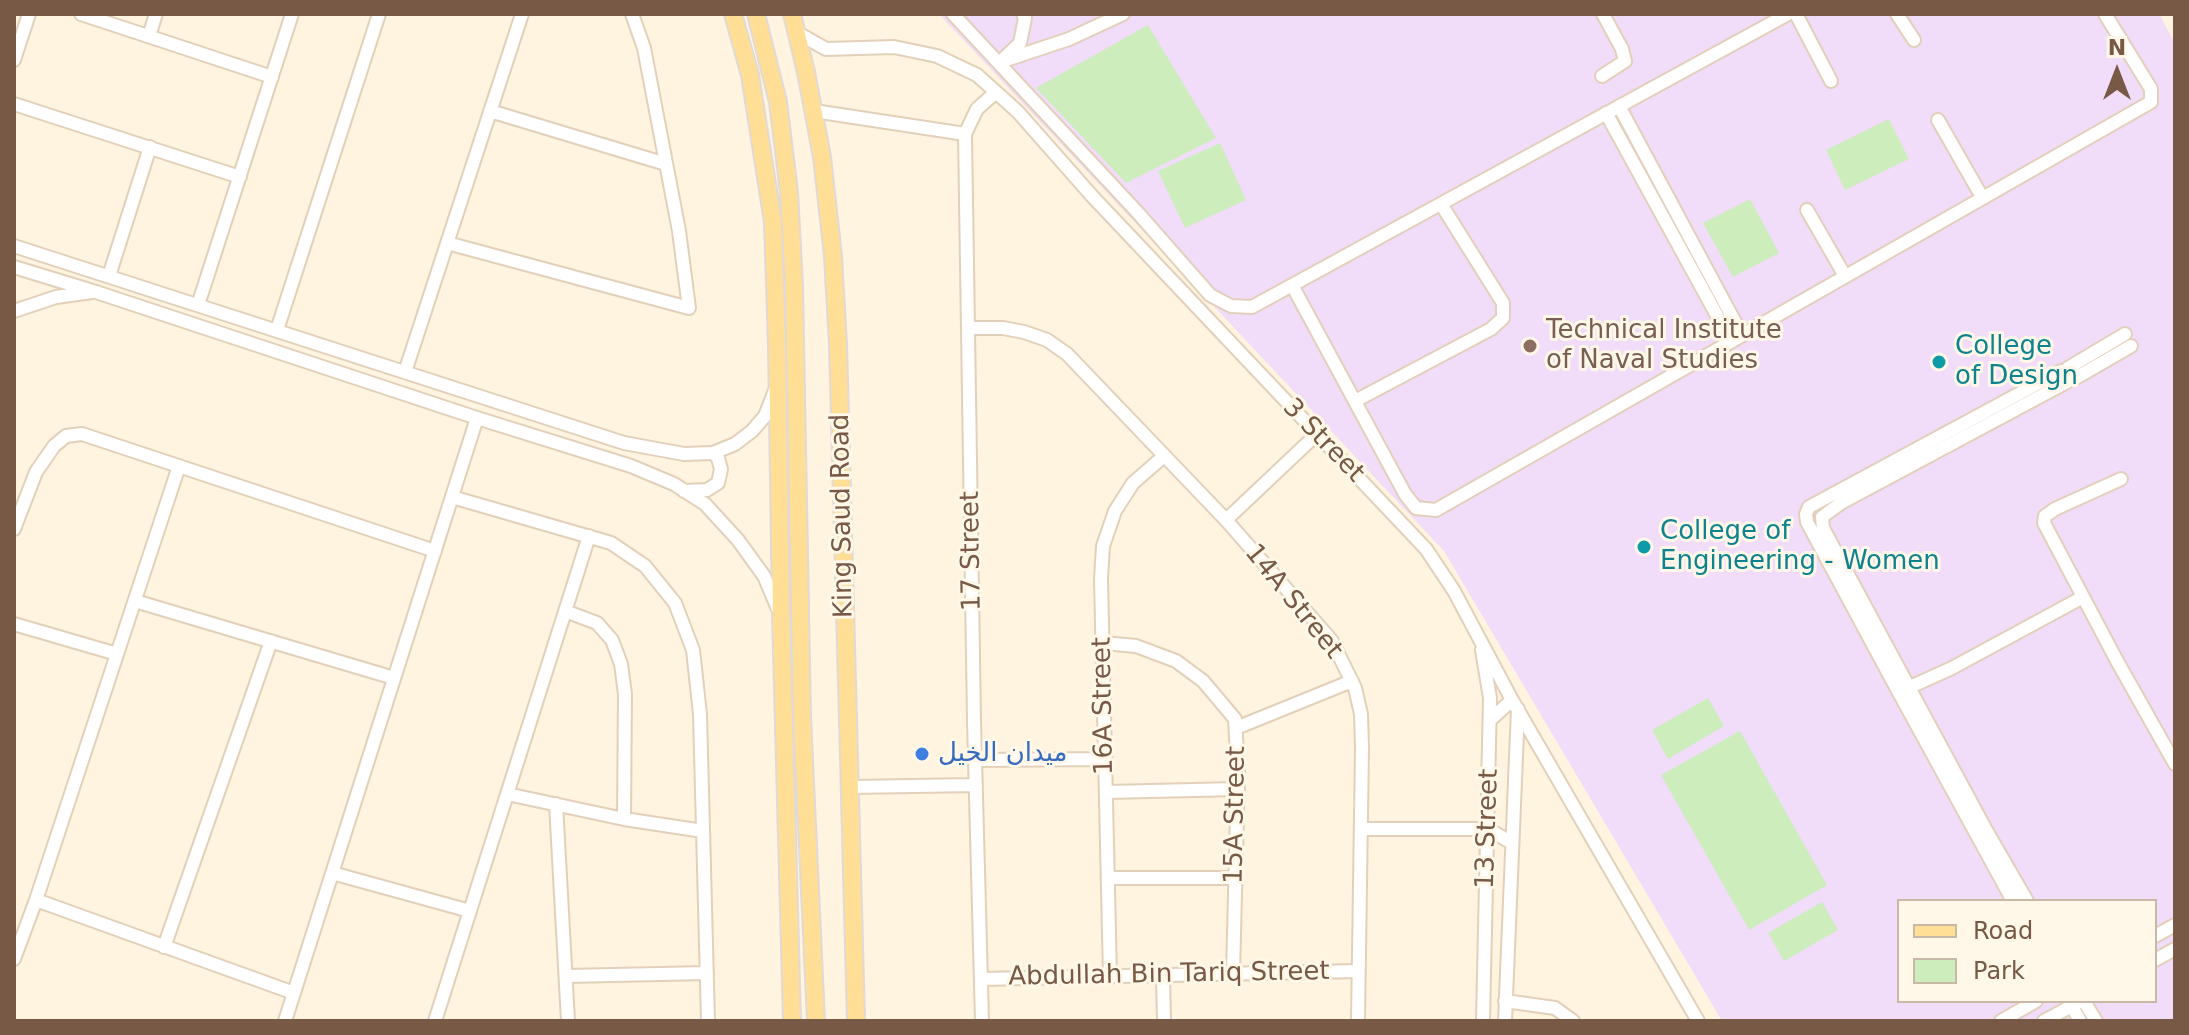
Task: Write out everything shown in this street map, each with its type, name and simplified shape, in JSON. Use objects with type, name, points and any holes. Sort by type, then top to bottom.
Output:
[{"type":"main road","points":[[733,14],[750,75],[773,222],[792,1021]]},
{"type":"main road","name":"King Saud Road","points":[[756,14],[778,102],[791,223],[802,717],[816,1021]]},
{"type":"main road","name":"King Saud Road","points":[[792,14],[822,157],[838,344],[856,1021]]},
{"type":"street","points":[[14,60],[29,14]]},
{"type":"street","points":[[81,14],[272,77]]},
{"type":"street","points":[[149,36],[156,14]]},
{"type":"street","points":[[198,305],[292,14]]},
{"type":"street","points":[[277,330],[379,14]]},
{"type":"street","points":[[405,372],[522,14]]},
{"type":"street","points":[[447,243],[689,308],[679,231],[644,48],[632,14]]},
{"type":"street","points":[[953,14],[1210,295],[1231,306],[1252,307],[1788,14]]},
{"type":"street","points":[[1000,62],[1020,43],[1025,18],[1023,14]]},
{"type":"street","points":[[1000,62],[1069,39],[1123,14]]},
{"type":"street","points":[[1602,76],[1625,61],[1603,14]]},
{"type":"street","points":[[1796,14],[1831,81]]},
{"type":"street","points":[[1897,14],[1914,40]]},
{"type":"street","points":[[1292,285],[1412,505],[1420,510],[1436,510],[2151,102],[2151,89],[2105,14]]},
{"type":"street","name":"3 Street","points":[[796,32],[826,49],[894,47],[937,56],[977,75],[1018,112],[1092,196],[1426,549],[1454,591],[1515,704],[1698,1021]]},
{"type":"street","points":[[814,111],[965,134],[977,109],[996,92]]},
{"type":"street","points":[[14,104],[240,177]]},
{"type":"street","points":[[1619,106],[1737,338]]},
{"type":"street","points":[[490,111],[666,164]]},
{"type":"street","points":[[1606,113],[1737,338]]},
{"type":"street","points":[[1938,120],[1982,197]]},
{"type":"street","name":"17 Street","points":[[965,134],[982,1021]]},
{"type":"street","points":[[109,276],[150,147]]},
{"type":"street","points":[[1355,401],[1491,329],[1503,318],[1503,303],[1441,204]]},
{"type":"street","points":[[1807,210],[1845,276]]},
{"type":"street","points":[[14,235],[19,248],[624,443],[684,454],[713,453],[735,444],[752,431],[765,416],[777,385]]},
{"type":"street","points":[[14,267],[631,466],[674,484],[705,504],[738,540],[764,576],[781,614]]},
{"type":"street","points":[[14,311],[56,297],[96,292]]},
{"type":"street","name":"14A Street","points":[[968,328],[1003,328],[1024,332],[1047,340],[1067,354],[1226,520],[1332,641],[1352,681],[1361,714],[1358,1021]]},
{"type":"street","points":[[1806,514],[1822,517],[1841,503],[2128,340]]},
{"type":"street","points":[[1909,694],[1807,522],[1809,507],[2067,375]]},
{"type":"street","points":[[285,1021],[477,418]]},
{"type":"street","points":[[14,529],[36,472],[54,446],[66,436],[82,434],[435,551]]},
{"type":"street","points":[[1226,520],[1317,434]]},
{"type":"street","points":[[684,491],[707,490],[718,483],[721,469],[713,453]]},
{"type":"street","name":"16A Street","points":[[1110,977],[1103,546],[1115,511],[1133,483],[1164,456]]},
{"type":"street","points":[[14,959],[179,466]]},
{"type":"street","points":[[2121,479],[2045,516],[2044,523],[2080,599],[2175,764]]},
{"type":"street","points":[[452,497],[611,543],[645,566],[675,603],[693,650],[700,714],[708,1021]]},
{"type":"street","points":[[1822,517],[1823,528],[1982,833],[2012,899]]},
{"type":"street","points":[[435,1021],[589,536]]},
{"type":"street","points":[[1909,694],[2080,599]]},
{"type":"street","points":[[135,601],[394,678]]},
{"type":"street","points":[[565,611],[597,623],[612,640],[621,664],[625,694],[624,819]]},
{"type":"street","points":[[14,624],[117,654]]},
{"type":"street","name":"13 Street","points":[[1480,639],[1490,698],[1483,1021]]},
{"type":"street","points":[[164,947],[271,641]]},
{"type":"street","name":"15A Street","points":[[1103,643],[1136,646],[1176,661],[1203,681],[1235,719],[1238,789],[1233,974]]},
{"type":"street","points":[[1236,728],[1352,681]]},
{"type":"street","points":[[1490,720],[1515,704]]},
{"type":"street","name":"13 Street","points":[[1505,1021],[1515,704]]},
{"type":"street","points":[[975,760],[1106,759]]},
{"type":"street","points":[[850,787],[976,785]]},
{"type":"street","points":[[1106,792],[1238,789]]},
{"type":"street","points":[[507,794],[624,819],[703,831]]},
{"type":"street","points":[[556,804],[568,1021]]},
{"type":"street","points":[[1361,829],[1488,829],[1512,843]]},
{"type":"street","points":[[1982,833],[2026,899]]},
{"type":"street","points":[[332,873],[470,911]]},
{"type":"street","points":[[1108,878],[1235,878]]},
{"type":"street","points":[[36,900],[294,993]]},
{"type":"street","points":[[2157,935],[2175,925]]},
{"type":"street","points":[[2157,959],[2175,949]]},
{"type":"street","name":"Abdullah Bin Tariq Street","points":[[981,979],[1358,971]]},
{"type":"street","points":[[566,976],[707,973]]},
{"type":"street","points":[[1163,976],[1164,1021]]},
{"type":"street","points":[[1505,1001],[1555,1008],[1573,1021]]},
{"type":"street","points":[[2001,1021],[2032,1003]]},
{"type":"street","points":[[2044,1021],[2074,1003]]},
{"type":"street","points":[[2077,1003],[2096,1021]]},
{"type":"shaded area","points":[[939,14],[2159,14],[2175,43],[2175,1021],[1722,1021],[1444,551]]},
{"type":"green space","points":[[1148,25],[1216,138],[1126,183],[1036,88]]},
{"type":"green space","points":[[1889,119],[1909,159],[1845,190],[1826,150]]},
{"type":"green space","points":[[1220,143],[1246,200],[1185,228],[1158,171]]},
{"type":"green space","points":[[1750,199],[1779,253],[1733,277],[1703,223]]},
{"type":"green space","points":[[1708,698],[1724,726],[1668,759],[1652,730]]},
{"type":"green space","points":[[1740,731],[1827,885],[1749,930],[1661,775]]},
{"type":"green space","points":[[1822,902],[1838,930],[1784,961],[1768,933]]},
{"type":"place","name":"Technical Institute of Naval Studies","points":[[1530,346]]},
{"type":"place","name":"College of Design","points":[[1939,362]]},
{"type":"place","name":"College of Engineering - Women","points":[[1644,547]]},
{"type":"place","name":"ميدان الخيل","points":[[922,754]]}]
